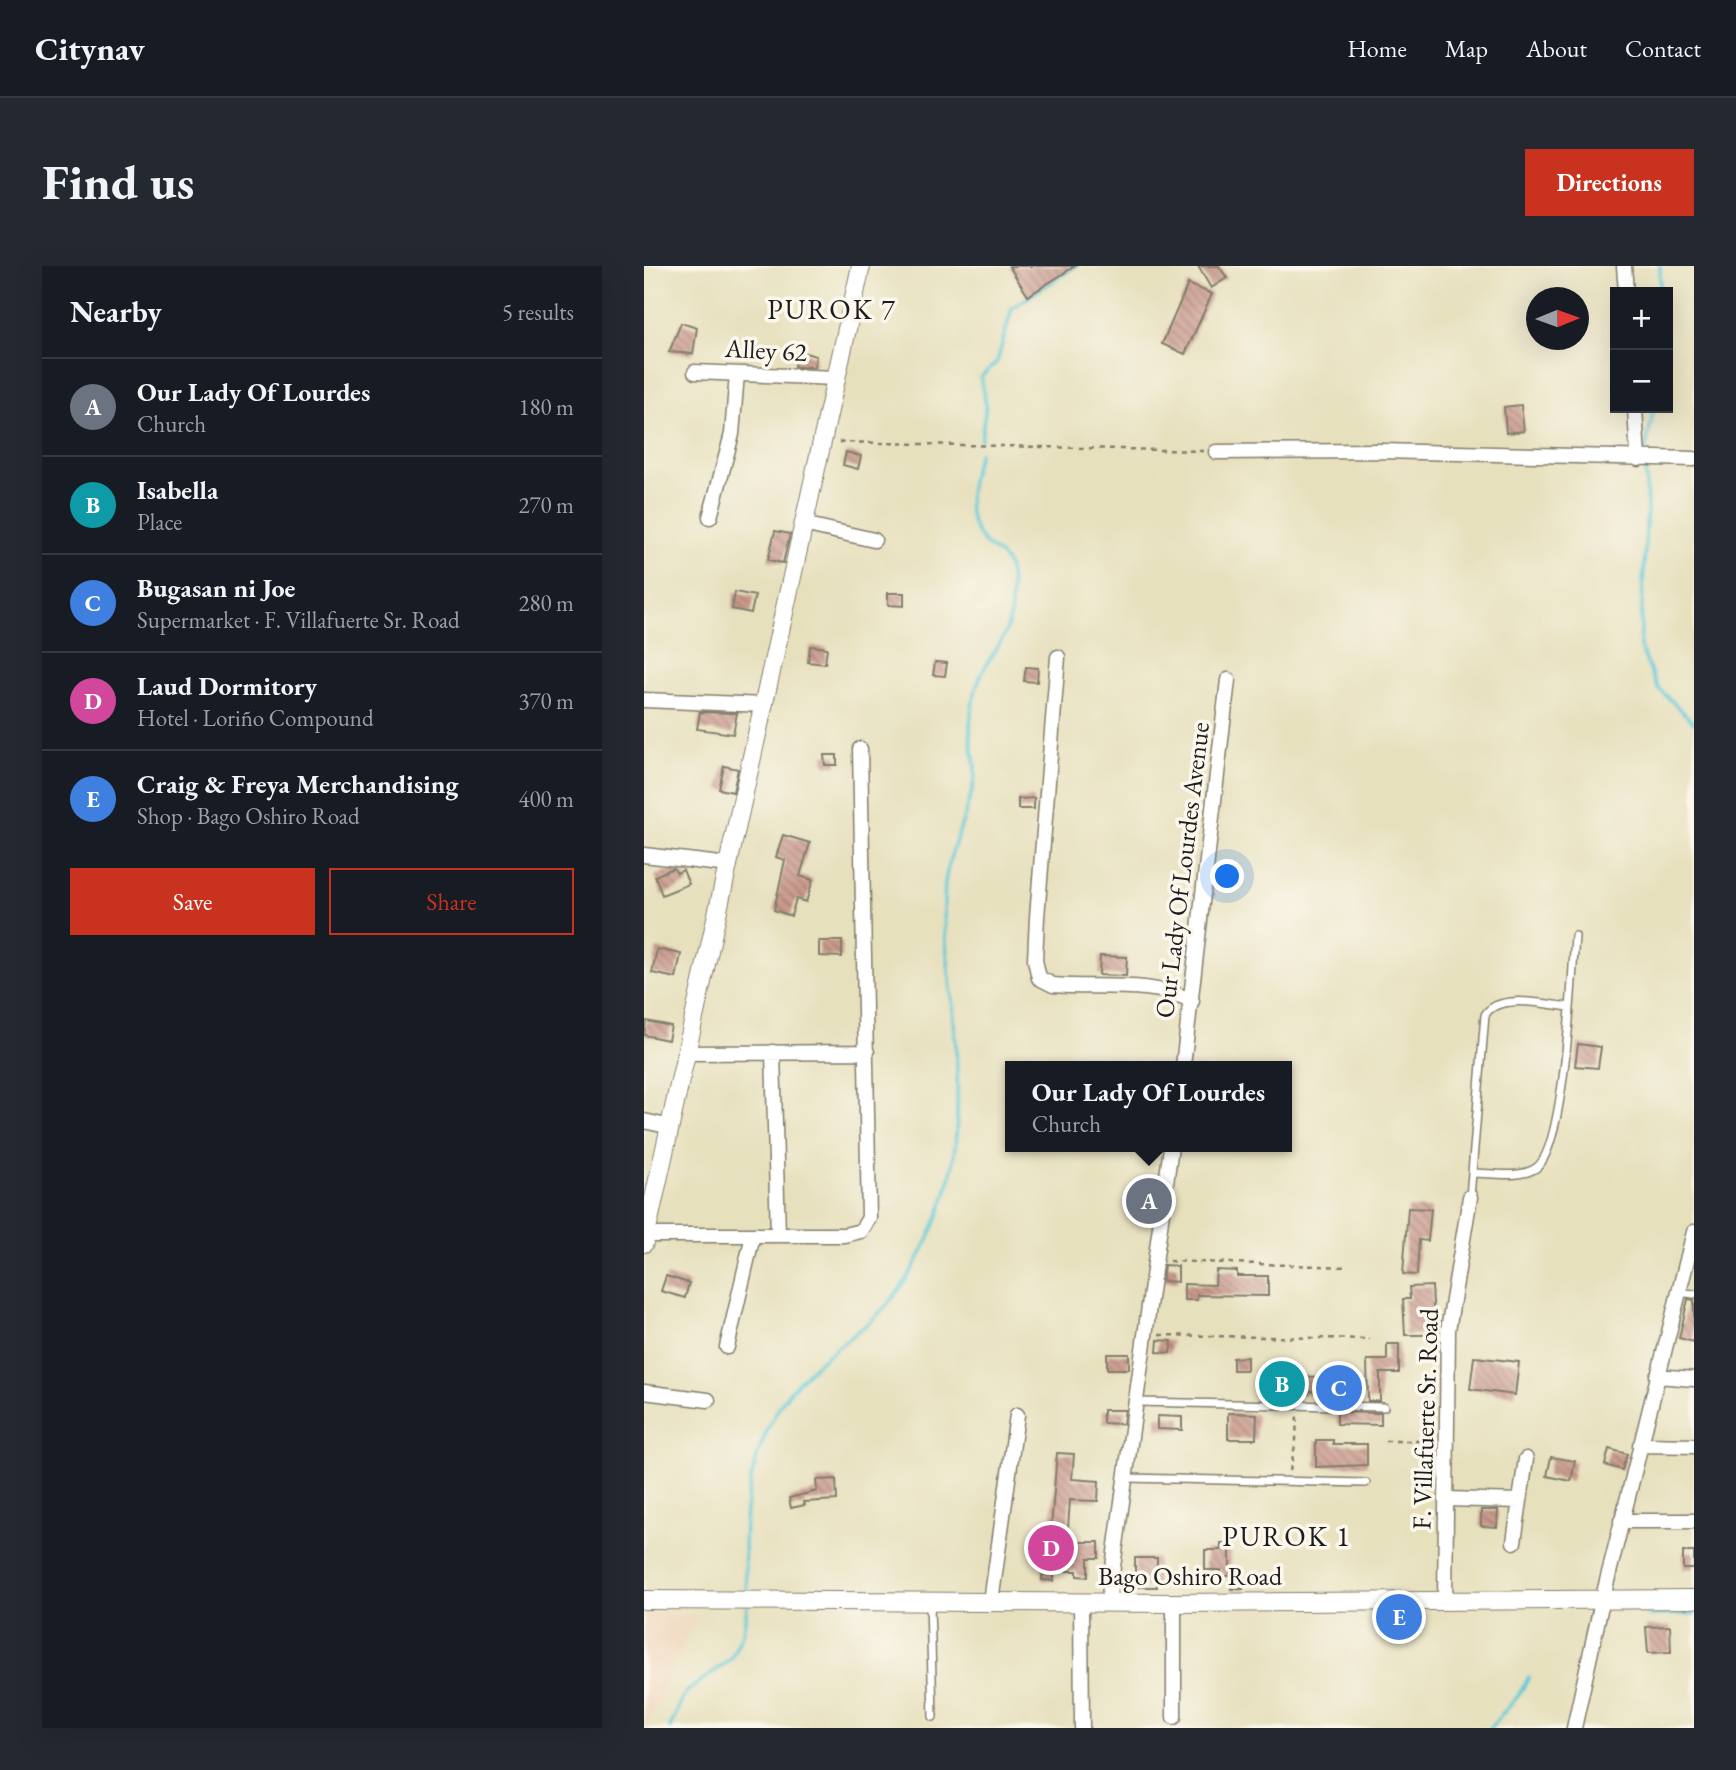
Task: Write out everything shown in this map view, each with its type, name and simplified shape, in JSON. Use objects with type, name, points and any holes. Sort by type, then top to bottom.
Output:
[{"type":"street","points":[[860,749],[870,1209],[866,1225],[861,1231],[844,1235],[645,1239],[861,266]]},
{"type":"street","points":[[1624,266],[1626,287]]},
{"type":"street","name":"Alley 62","points":[[695,372],[835,378]]},
{"type":"street","points":[[710,517],[732,434],[737,374]]},
{"type":"street","points":[[1635,413],[1638,459]]},
{"type":"street","points":[[1216,452],[1382,451],[1694,459]]},
{"type":"street","points":[[803,524],[874,540]]},
{"type":"street","points":[[1058,657],[1037,916],[1035,960],[1039,978],[1053,985],[1172,993],[1192,1001]]},
{"type":"street","name":"Our Lady Of Lourdes Avenue","points":[[1183,1061],[1228,680]]},
{"type":"street","points":[[644,699],[765,705]]},
{"type":"street","points":[[644,855],[729,865]]},
{"type":"street","points":[[773,1052],[778,1235]]},
{"type":"street","points":[[688,1053],[867,1052]]},
{"type":"street","points":[[644,1121],[671,1127]]},
{"type":"street","points":[[1108,1603],[1170,1152]]},
{"type":"street","name":"F. Villafuerte Sr. Road","points":[[1445,1602],[1448,1330],[1470,1197]]},
{"type":"street","points":[[1574,1728],[1621,1521],[1694,1232]]},
{"type":"street","points":[[727,1347],[753,1235]]},
{"type":"street","points":[[1657,1376],[1694,1379]]},
{"type":"street","points":[[644,1392],[708,1400]]},
{"type":"street","points":[[990,1602],[1017,1415]]},
{"type":"street","points":[[1640,1445],[1694,1447]]},
{"type":"street","points":[[1514,1542],[1526,1459]]},
{"type":"street","points":[[1446,1499],[1520,1501]]},
{"type":"street","points":[[1621,1521],[1694,1521]]},
{"type":"street","name":"Bago Oshiro Road","points":[[644,1600],[1174,1603],[1694,1599]]},
{"type":"street","points":[[1081,1603],[1082,1728]]},
{"type":"street","points":[[1174,1603],[1174,1717]]},
{"type":"lane","points":[[1472,1173],[1525,1173],[1545,1158],[1556,1116],[1570,1007],[1575,936]]},
{"type":"lane","points":[[1470,1197],[1483,1026],[1489,1009],[1508,1003],[1570,1007]]},
{"type":"lane","points":[[1677,1292],[1694,1294]]},
{"type":"lane","points":[[1136,1402],[1384,1407]]},
{"type":"lane","points":[[1125,1478],[1366,1483]]},
{"type":"lane","points":[[930,1602],[933,1717]]},
{"type":"path","points":[[821,441],[1216,452]]},
{"type":"path","points":[[1155,1260],[1348,1267]]},
{"type":"path","points":[[1145,1334],[1370,1339]]},
{"type":"path","points":[[1287,1481],[1296,1440],[1296,1405]]},
{"type":"path","points":[[1384,1441],[1447,1441]]},
{"type":"shaded area","points":[[644,1614],[697,1615],[645,1728],[644,1728]]},
{"type":"building","points":[[1009,266],[1075,266],[1028,296]]},
{"type":"building","points":[[1198,266],[1219,266],[1227,278],[1211,288]]},
{"type":"building","points":[[1188,284],[1212,294],[1185,354],[1162,344]]},
{"type":"building","points":[[681,323],[697,328],[693,354],[669,352]]},
{"type":"building","points":[[798,351],[816,356],[814,367],[794,367]]},
{"type":"building","points":[[1521,405],[1524,431],[1506,433],[1504,407]]},
{"type":"building","points":[[846,452],[861,456],[858,469],[843,465]]},
{"type":"building","points":[[775,531],[790,534],[783,563],[768,560]]},
{"type":"building","points":[[735,592],[755,596],[751,613],[732,609]]},
{"type":"building","points":[[888,593],[904,593],[904,606],[888,605]]},
{"type":"building","points":[[810,646],[827,648],[825,664],[808,662]]},
{"type":"building","points":[[935,662],[947,663],[945,676],[933,675]]},
{"type":"building","points":[[1026,667],[1038,668],[1037,682],[1024,681]]},
{"type":"building","points":[[700,712],[737,713],[733,734],[697,729]]},
{"type":"building","points":[[824,755],[837,755],[837,765],[825,765]]},
{"type":"building","points":[[724,766],[738,769],[733,792],[719,789]]},
{"type":"building","points":[[1034,798],[1034,809],[1018,809],[1018,799]]},
{"type":"building","points":[[783,835],[810,843],[800,876],[813,880],[806,902],[796,899],[791,916],[774,910],[785,860],[776,857]]},
{"type":"building","points":[[673,868],[677,873],[683,870],[689,884],[662,895],[655,876]]},
{"type":"building","points":[[819,941],[842,941],[842,957],[819,956]]},
{"type":"building","points":[[657,949],[681,954],[676,978],[652,973]]},
{"type":"building","points":[[1100,956],[1127,957],[1126,976],[1099,975]]},
{"type":"building","points":[[646,1021],[671,1026],[668,1040],[644,1035]]},
{"type":"building","points":[[1578,1044],[1601,1047],[1598,1068],[1575,1066]]},
{"type":"building","points":[[1140,1195],[1155,1195],[1153,1207],[1140,1208]]},
{"type":"building","points":[[1408,1208],[1431,1209],[1428,1241],[1419,1240],[1417,1275],[1403,1274]]},
{"type":"building","points":[[1164,1265],[1178,1266],[1178,1282],[1162,1281]]},
{"type":"building","points":[[1216,1270],[1237,1271],[1237,1276],[1268,1276],[1268,1296],[1197,1295],[1197,1300],[1184,1300],[1184,1284],[1215,1285]]},
{"type":"building","points":[[666,1276],[689,1283],[685,1298],[661,1291]]},
{"type":"building","points":[[1432,1286],[1435,1335],[1405,1335],[1403,1299],[1410,1299],[1409,1287]]},
{"type":"building","points":[[1688,1299],[1694,1300],[1694,1342],[1679,1338]]},
{"type":"building","points":[[1158,1340],[1172,1341],[1170,1353],[1157,1352]]},
{"type":"building","points":[[1387,1344],[1399,1344],[1399,1373],[1380,1373],[1380,1401],[1368,1401],[1367,1360],[1387,1360]]},
{"type":"building","points":[[1107,1354],[1129,1354],[1129,1369],[1107,1369]]},
{"type":"building","points":[[1247,1357],[1247,1370],[1233,1370],[1233,1358]]},
{"type":"building","points":[[1474,1357],[1519,1362],[1515,1395],[1470,1389]]},
{"type":"building","points":[[1277,1375],[1337,1378],[1337,1381],[1342,1381],[1342,1394],[1309,1391],[1309,1394],[1277,1393]]},
{"type":"building","points":[[1103,1410],[1125,1410],[1123,1424],[1103,1423]]},
{"type":"building","points":[[1337,1412],[1381,1413],[1381,1425],[1337,1424]]},
{"type":"building","points":[[1228,1413],[1257,1414],[1256,1439],[1228,1439]]},
{"type":"building","points":[[1157,1416],[1182,1417],[1182,1430],[1157,1429]]},
{"type":"building","points":[[1316,1440],[1333,1440],[1333,1444],[1367,1444],[1367,1465],[1316,1467]]},
{"type":"building","points":[[1609,1449],[1627,1454],[1622,1470],[1605,1465]]},
{"type":"building","points":[[1057,1453],[1074,1454],[1072,1479],[1099,1481],[1098,1501],[1070,1500],[1067,1542],[1099,1542],[1099,1558],[1088,1558],[1088,1577],[1077,1576],[1077,1571],[1054,1571],[1054,1581],[1042,1580],[1044,1540],[1050,1540]]},
{"type":"building","points":[[1551,1457],[1575,1461],[1571,1481],[1547,1476]]},
{"type":"building","points":[[836,1479],[837,1500],[804,1502],[805,1505],[791,1508],[789,1498],[817,1491],[816,1480]]},
{"type":"building","points":[[1481,1510],[1498,1510],[1497,1527],[1481,1526]]},
{"type":"building","points":[[1221,1543],[1230,1543],[1230,1576],[1221,1576],[1221,1570],[1205,1570],[1205,1550],[1221,1550]]},
{"type":"building","points":[[1683,1552],[1694,1552],[1694,1569],[1683,1569]]},
{"type":"building","points":[[1135,1558],[1157,1558],[1157,1587],[1135,1587]]},
{"type":"building","points":[[1231,1572],[1243,1572],[1243,1589],[1231,1589]]},
{"type":"building","points":[[1670,1626],[1671,1652],[1648,1653],[1646,1627]]},
{"type":"waterway","points":[[981,439],[986,405],[981,377],[997,362],[1012,308],[1076,266]]},
{"type":"waterway","points":[[1660,266],[1660,287]]},
{"type":"waterway","points":[[1645,452],[1653,413]]},
{"type":"waterway","points":[[747,1592],[744,1542],[748,1493],[761,1445],[771,1423],[792,1388],[826,1356],[875,1317],[901,1287],[924,1249],[948,1188],[952,1169],[957,1076],[953,1003],[945,935],[945,883],[975,775],[970,732],[975,694],[980,677],[1007,630],[1011,605],[1010,577],[1006,562],[983,541],[976,531],[969,510],[972,475],[979,453]]},
{"type":"waterway","points":[[1645,466],[1647,508],[1640,647],[1658,688],[1694,723]]},
{"type":"waterway","points":[[670,1728],[685,1693],[731,1659],[743,1632],[747,1607]]},
{"type":"waterway","points":[[1649,1615],[1694,1614]]},
{"type":"waterway","points":[[1490,1728],[1518,1696],[1529,1677]]},
{"type":"place","name":"Our Lady Of Lourdes","points":[[1149,1201]]},
{"type":"place","name":"Isabella","points":[[1282,1384]]},
{"type":"place","name":"Bugasan ni Joe","points":[[1339,1388]]},
{"type":"place","name":"Laud Dormitory","points":[[1051,1548]]},
{"type":"place","name":"Craig & Freya Merchandising","points":[[1399,1617]]},
{"type":"district","name":"PUROK 7","points":[[832,309]]},
{"type":"district","name":"PUROK 1","points":[[1287,1536]]}]
